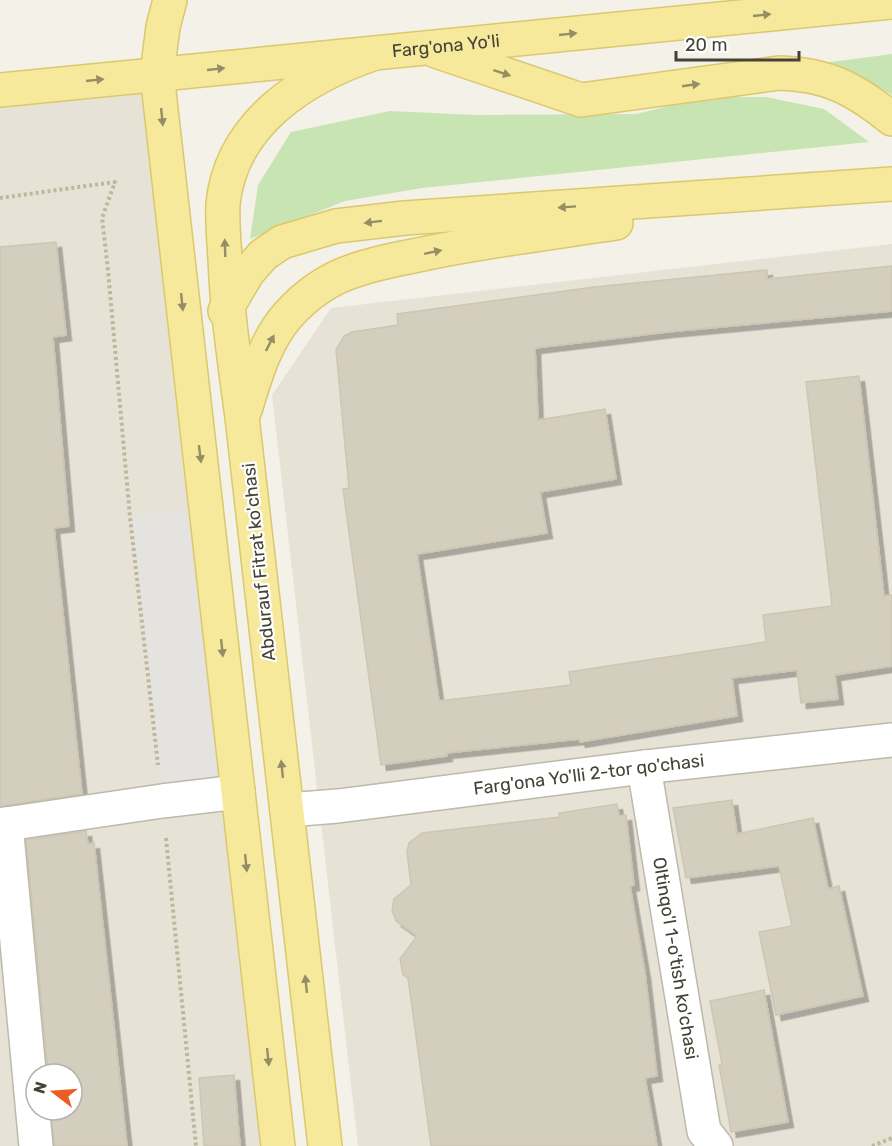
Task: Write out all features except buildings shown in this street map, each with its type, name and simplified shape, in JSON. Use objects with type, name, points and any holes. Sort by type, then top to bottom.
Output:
[{"type":"main road","points":[[170,0],[163,27],[157,75],[278,1146]]},
{"type":"main road","name":"Farg'ona Yo'li","points":[[0,90],[892,2]]},
{"type":"main road","points":[[426,48],[581,100],[779,73],[810,75],[849,89],[892,119]]},
{"type":"main road","name":"Abdurauf Fitrat ko'chasi","points":[[325,1146],[242,417],[226,306],[223,205],[233,163],[250,135],[269,112],[317,76],[375,53]]},
{"type":"main road","points":[[192,396],[226,306],[248,272],[263,255],[282,242],[336,226],[417,217],[884,185]]},
{"type":"main road","points":[[242,417],[258,367],[271,338],[288,315],[317,290],[355,270],[463,245],[884,185]]},
{"type":"main road","points":[[239,805],[287,810]]},
{"type":"street","name":"Farg'ona Yo'lli 2-tor qo'chasi","points":[[287,810],[892,740]]},
{"type":"street","name":"Oltinqo'l 1-o'tish ko'chasi","points":[[644,767],[704,1131],[716,1146]]},
{"type":"street","points":[[36,1146],[3,824],[162,801],[239,805]]},
{"type":"path","points":[[0,198],[115,182],[102,218],[130,517],[162,801],[196,1146]]},
{"type":"path","points":[[872,1146],[892,1138]]},
{"type":"shaded area","points":[[157,74],[278,1146],[0,1146],[0,90]]},
{"type":"shaded area","points":[[892,244],[892,1146],[358,1146],[272,395],[331,308]]},
{"type":"shaded area","points":[[206,506],[238,792],[162,801],[130,517]]},
{"type":"green space","points":[[892,54],[892,95],[861,77],[823,63]]},
{"type":"green space","points":[[706,97],[766,97],[824,109],[869,142],[422,188],[345,201],[250,239],[258,185],[291,132],[390,111],[475,115],[636,114]]}]
